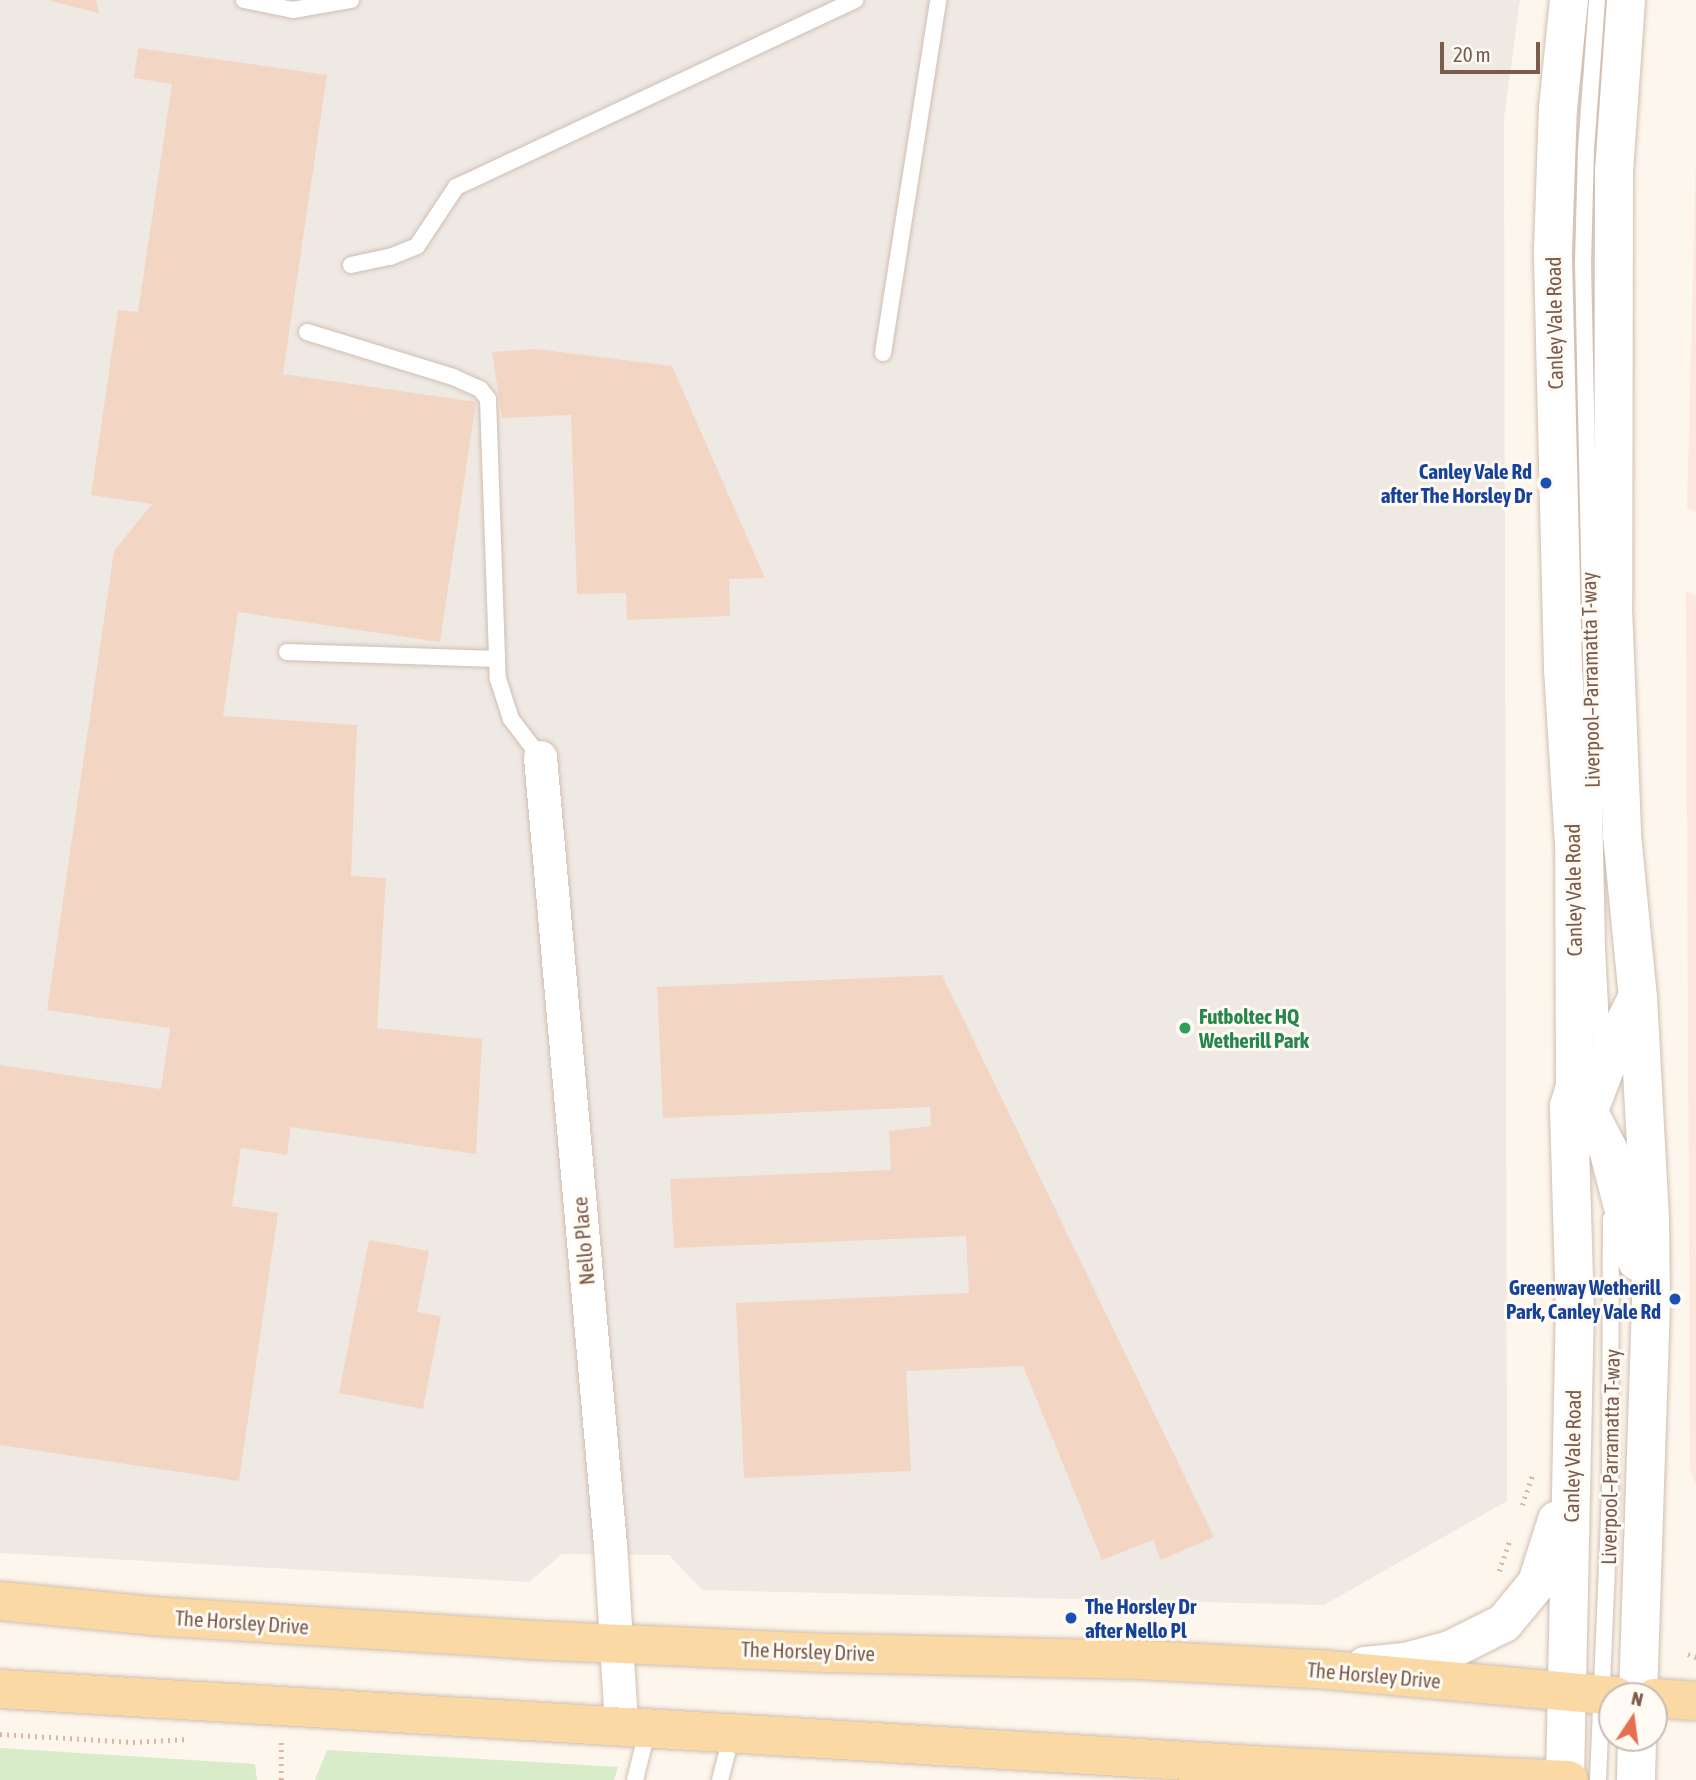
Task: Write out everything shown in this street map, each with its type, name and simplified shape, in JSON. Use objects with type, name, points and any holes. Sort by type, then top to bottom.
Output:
[{"type":"main road","name":"The Horsley Drive","points":[[0,1601],[179,1618],[617,1644],[1141,1660],[1328,1670],[1598,1694]]},
{"type":"main road","points":[[0,1689],[733,1731],[1270,1766],[1567,1780]]},
{"type":"main road","points":[[1668,1699],[1696,1701]]},
{"type":"main road","points":[[0,1713],[37,1716],[217,1702]]},
{"type":"street","name":"Canley Vale Road","points":[[1569,0],[1558,108],[1553,249],[1563,668],[1590,1091],[1569,1106],[1575,1313],[1573,1407],[1605,1682]]},
{"type":"street","name":"Canley Vale Road","points":[[1607,1682],[1651,1304],[1650,1220],[1638,996],[1622,835],[1613,607],[1614,171],[1626,0]]},
{"type":"street","name":"Nello Place","points":[[540,757],[617,1644],[635,1726]]},
{"type":"street","points":[[1638,996],[1590,1091],[1608,1150],[1625,1224],[1651,1304]]},
{"type":"street","points":[[1328,1670],[1405,1662],[1450,1650],[1504,1623],[1521,1605],[1537,1583],[1550,1551],[1560,1502],[1573,1407]]},
{"type":"street","name":"Canley Vale Road","points":[[1567,1780],[1598,1712]]},
{"type":"street","points":[[1636,1780],[1637,1752]]},
{"type":"lane","points":[[244,0],[293,10],[351,0]]},
{"type":"lane","points":[[351,265],[390,257],[417,246],[456,187],[855,0]]},
{"type":"lane","points":[[883,353],[938,0]]},
{"type":"lane","name":"Liverpool–Parramatta T-way","points":[[1590,1091],[1597,947],[1583,262],[1586,149],[1597,0]]},
{"type":"lane","points":[[307,332],[453,377],[480,389],[488,399],[497,659],[502,699],[511,719],[540,757]]},
{"type":"lane","points":[[287,652],[497,659]]},
{"type":"lane","name":"Liverpool–Parramatta T-way","points":[[1606,1682],[1613,1343],[1608,1150]]},
{"type":"lane","points":[[635,1726],[635,1780]]},
{"type":"lane","points":[[720,1780],[733,1731]]},
{"type":"lane","name":"Liverpool–Parramatta T-way","points":[[1598,1780],[1601,1752]]},
{"type":"path","points":[[1688,1654],[1696,1657]]},
{"type":"path","points":[[281,1780],[282,1734]]},
{"type":"shaded area","points":[[0,0],[1520,0],[1504,119],[1507,1501],[1324,1605],[702,1590],[669,1555],[562,1554],[529,1582],[0,1553]]},
{"type":"shaded area","points":[[1696,157],[1696,512],[1687,508]]},
{"type":"shaded area","points":[[1686,591],[1696,596],[1696,1485],[1690,1468]]},
{"type":"green space","points":[[0,1748],[255,1764],[257,1780],[0,1780]]},
{"type":"green space","points":[[327,1750],[618,1767],[614,1780],[315,1780]]},
{"type":"building","points":[[96,0],[99,13],[51,1]]},
{"type":"building","points":[[138,48],[327,75],[283,374],[476,402],[440,642],[238,612],[223,716],[357,725],[351,876],[386,878],[377,1028],[482,1039],[476,1154],[291,1127],[287,1155],[241,1148],[232,1206],[278,1213],[239,1481],[0,1445],[0,1065],[161,1089],[170,1028],[47,1010],[114,551],[152,504],[91,495],[118,310],[138,312],[172,84],[134,78]]},
{"type":"building","points":[[536,349],[672,366],[765,578],[729,579],[730,616],[627,620],[626,593],[577,594],[571,415],[502,418],[492,352]]},
{"type":"building","points":[[942,975],[1214,1537],[1161,1560],[1153,1540],[1102,1560],[1023,1366],[906,1371],[911,1471],[744,1478],[736,1303],[969,1293],[966,1236],[674,1248],[670,1179],[891,1170],[889,1131],[931,1126],[930,1107],[663,1118],[657,987]]},
{"type":"building","points":[[369,1240],[429,1251],[417,1312],[441,1316],[423,1409],[339,1393]]},
{"type":"place","name":"Canley Vale Rd after The Horsley Dr","points":[[1546,483]]},
{"type":"place","name":"Futboltec HQ Wetherill Park","points":[[1185,1028]]},
{"type":"place","name":"Greenway Wetherill Park, Canley Vale Rd","points":[[1675,1299]]},
{"type":"place","name":"The Horsley Dr after Nello Pl","points":[[1071,1618]]}]
